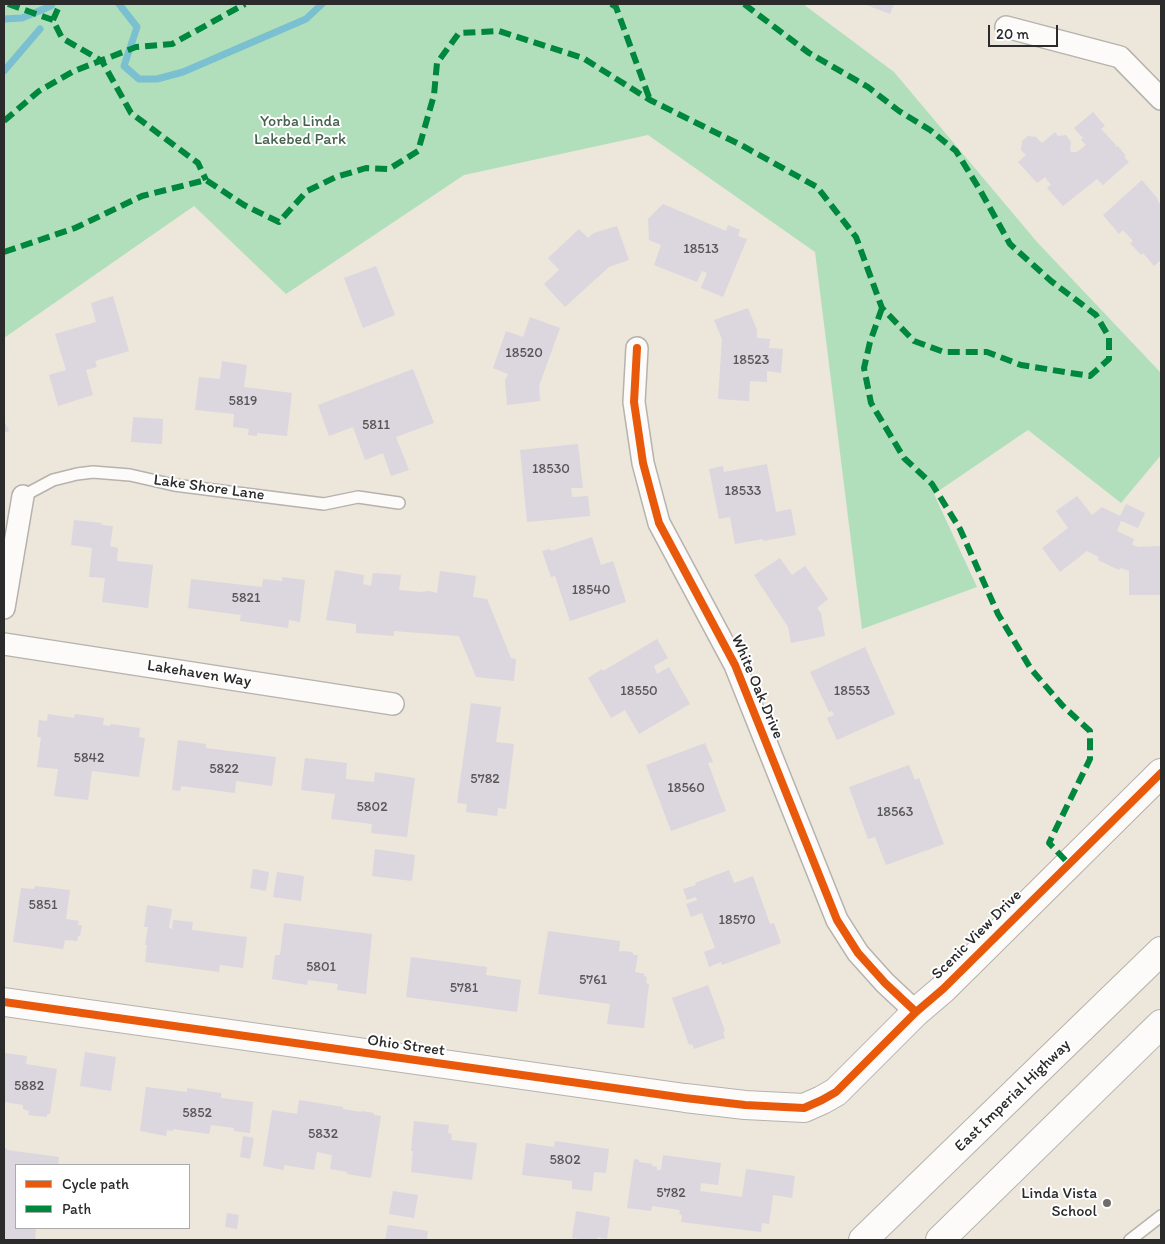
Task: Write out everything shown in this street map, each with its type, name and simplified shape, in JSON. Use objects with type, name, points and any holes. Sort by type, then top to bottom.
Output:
[{"type":"main road","name":"Scenic View Drive","points":[[804,1108],[836,1092],[916,1012],[943,989],[1161,772]]},
{"type":"main road","name":"East Imperial Highway","points":[[863,1240],[1161,950]]},
{"type":"main road","name":"Ohio Street","points":[[4,1002],[685,1098],[745,1105],[804,1108]]},
{"type":"main road","points":[[940,1240],[1161,1024]]},
{"type":"street","points":[[1006,27],[1120,57],[1161,99]]},
{"type":"street","name":"White Oak Drive","points":[[637,348],[634,402],[642,463],[659,523],[735,665],[838,920],[858,953],[885,983],[916,1012]]},
{"type":"street","points":[[4,600],[23,496]]},
{"type":"street","name":"Lakehaven Way","points":[[4,644],[394,704]]},
{"type":"lane","name":"Lake Shore Lane","points":[[23,496],[53,480],[93,472],[130,475],[174,485],[324,504],[358,497],[399,503]]},
{"type":"lane","points":[[1130,1240],[1161,1216]]},
{"type":"green space","name":"Yorba Linda Lakebed Park","points":[[4,4],[803,4],[894,72],[1037,242],[1161,373],[1161,455],[1121,503],[1028,430],[934,494],[977,587],[862,629],[815,252],[648,135],[464,175],[286,294],[194,206],[4,338]]},
{"type":"building","points":[[864,4],[894,4],[890,14]]},
{"type":"building","points":[[1093,112],[1105,126],[1101,129],[1116,147],[1118,146],[1129,162],[1103,185],[1097,179],[1063,206],[1047,188],[1051,185],[1045,177],[1037,183],[1018,162],[1026,155],[1021,150],[1022,141],[1028,136],[1036,137],[1042,143],[1055,132],[1058,136],[1066,135],[1071,142],[1071,152],[1077,152],[1086,145],[1081,140],[1083,138],[1074,128]]},
{"type":"building","points":[[1142,180],[1161,205],[1161,260],[1154,266],[1143,253],[1141,255],[1130,243],[1133,241],[1123,230],[1119,234],[1103,215]]},
{"type":"building","points":[[663,204],[726,231],[728,225],[740,230],[738,236],[747,239],[723,297],[701,288],[707,273],[702,271],[697,282],[654,265],[661,245],[649,240],[648,219]]},
{"type":"building","points":[[617,226],[629,260],[609,267],[565,307],[544,284],[559,270],[548,258],[579,229],[588,238],[594,233]]},
{"type":"building","points":[[376,266],[395,315],[363,328],[344,278]]},
{"type":"building","points":[[113,296],[129,351],[95,361],[97,367],[86,370],[93,395],[58,406],[49,375],[66,370],[55,334],[96,322],[91,303]]},
{"type":"building","points":[[748,308],[757,330],[757,338],[770,339],[769,348],[783,349],[781,373],[767,371],[767,382],[750,381],[749,401],[718,399],[722,339],[714,320]]},
{"type":"building","points":[[530,317],[560,328],[539,386],[540,401],[507,405],[505,381],[508,374],[493,368],[506,331],[523,337]]},
{"type":"building","points":[[222,361],[247,365],[244,387],[292,393],[287,436],[257,433],[257,436],[248,435],[249,429],[233,427],[234,414],[195,410],[199,377],[220,379]]},
{"type":"building","points":[[413,369],[434,423],[396,437],[409,470],[391,476],[383,453],[365,460],[353,427],[329,436],[318,405]]},
{"type":"building","points":[[133,417],[163,419],[162,444],[131,442]]},
{"type":"building","points":[[4,420],[9,431],[4,433]]},
{"type":"building","points":[[578,444],[583,488],[571,488],[572,497],[588,496],[590,516],[527,522],[520,450]]},
{"type":"building","points":[[767,464],[776,512],[791,509],[796,535],[735,544],[730,517],[719,519],[709,469],[723,466],[724,472]]},
{"type":"building","points":[[1077,496],[1092,515],[1102,507],[1120,516],[1126,504],[1145,513],[1138,528],[1121,521],[1117,531],[1134,539],[1132,545],[1139,547],[1160,546],[1161,595],[1129,595],[1129,571],[1121,568],[1119,570],[1098,560],[1099,557],[1087,551],[1060,572],[1042,548],[1068,528],[1056,511]]},
{"type":"building","points":[[74,520],[113,526],[110,546],[118,548],[117,561],[153,565],[148,608],[102,602],[105,578],[89,577],[92,548],[71,545]]},
{"type":"building","points":[[592,537],[601,565],[613,561],[626,602],[570,621],[555,576],[551,577],[542,551],[550,549],[551,551]]},
{"type":"building","points":[[780,558],[792,575],[805,566],[828,599],[817,608],[821,613],[825,636],[791,643],[788,627],[754,575]]},
{"type":"building","points":[[335,570],[364,575],[363,584],[371,586],[373,573],[401,575],[399,590],[437,593],[440,571],[476,576],[473,597],[487,599],[511,658],[516,659],[514,681],[476,677],[459,636],[394,631],[394,636],[356,633],[356,624],[326,620]]},
{"type":"building","points":[[282,577],[305,580],[300,622],[289,620],[288,628],[240,621],[241,615],[188,608],[191,579],[262,587],[263,579],[282,581]]},
{"type":"building","points":[[657,639],[668,658],[654,666],[657,674],[669,667],[690,704],[639,734],[625,710],[611,718],[588,678]]},
{"type":"building","points":[[865,647],[895,714],[837,740],[827,718],[834,715],[832,711],[829,712],[810,672]]},
{"type":"building","points":[[471,703],[501,707],[496,742],[514,744],[506,809],[498,808],[497,816],[466,812],[467,804],[457,803]]},
{"type":"building","points":[[48,714],[74,718],[75,714],[104,718],[103,725],[110,726],[111,724],[140,728],[139,737],[145,738],[139,777],[92,771],[88,800],[54,796],[58,769],[37,767],[41,737],[37,737],[39,720],[47,721]]},
{"type":"building","points":[[178,740],[206,744],[206,748],[276,757],[272,786],[236,781],[235,793],[181,786],[180,791],[172,790]]},
{"type":"building","points":[[705,743],[713,762],[708,763],[726,811],[671,831],[646,765]]},
{"type":"building","points":[[305,758],[347,763],[346,779],[374,782],[375,772],[415,778],[407,837],[371,833],[372,824],[331,819],[335,794],[301,790]]},
{"type":"building","points":[[909,765],[915,780],[919,778],[944,844],[886,865],[875,837],[868,839],[849,787]]},
{"type":"building","points":[[375,849],[415,855],[412,881],[372,876]]},
{"type":"building","points":[[253,869],[269,872],[266,891],[250,888]]},
{"type":"building","points":[[729,870],[734,883],[753,876],[770,924],[774,923],[781,943],[722,965],[721,962],[709,967],[704,952],[715,948],[702,913],[691,917],[686,904],[697,900],[696,897],[687,900],[683,889]]},
{"type":"building","points":[[277,872],[304,876],[301,901],[273,897]]},
{"type":"building","points":[[35,886],[70,890],[66,919],[79,921],[78,925],[82,925],[77,941],[65,940],[63,949],[13,942],[21,888],[34,889]]},
{"type":"building","points":[[147,905],[172,909],[169,928],[172,929],[173,920],[193,922],[192,930],[247,937],[243,968],[220,965],[219,972],[145,962],[148,927],[144,927]]},
{"type":"building","points":[[284,923],[372,934],[366,994],[337,990],[338,984],[308,980],[307,985],[272,979],[275,955],[280,955]]},
{"type":"building","points":[[548,931],[620,941],[619,952],[632,952],[634,955],[638,955],[635,972],[645,974],[644,976],[647,977],[646,983],[649,984],[644,1028],[607,1024],[610,1004],[538,994]]},
{"type":"building","points":[[411,957],[487,967],[486,975],[521,980],[517,1012],[406,997]]},
{"type":"building","points":[[708,985],[725,1031],[723,1032],[725,1038],[694,1049],[692,1044],[689,1045],[672,998]]},
{"type":"building","points":[[85,1052],[116,1057],[111,1091],[80,1086]]},
{"type":"building","points":[[4,1053],[27,1056],[26,1064],[57,1069],[50,1114],[47,1114],[47,1117],[28,1115],[29,1111],[23,1109],[23,1105],[4,1102]]},
{"type":"building","points":[[146,1087],[187,1092],[187,1088],[221,1093],[221,1098],[253,1102],[250,1133],[234,1131],[234,1128],[211,1125],[209,1134],[173,1129],[173,1131],[167,1130],[166,1136],[140,1131]]},
{"type":"building","points":[[299,1100],[374,1113],[374,1115],[381,1116],[371,1178],[330,1169],[332,1155],[317,1152],[314,1170],[284,1165],[284,1170],[263,1166],[272,1110],[297,1114]]},
{"type":"building","points":[[414,1121],[449,1125],[448,1133],[452,1134],[451,1140],[477,1143],[472,1180],[411,1172]]},
{"type":"building","points":[[243,1136],[254,1138],[250,1159],[240,1157]]},
{"type":"building","points":[[555,1141],[609,1149],[606,1173],[594,1172],[592,1191],[572,1189],[572,1181],[522,1175],[526,1143],[554,1147]]},
{"type":"building","points":[[4,1148],[59,1157],[58,1164],[15,1164],[15,1229],[36,1229],[35,1240],[4,1240]]},
{"type":"building","points":[[663,1155],[721,1163],[718,1185],[701,1183],[700,1191],[742,1197],[746,1169],[795,1176],[792,1198],[773,1195],[769,1224],[762,1223],[761,1232],[681,1222],[682,1215],[679,1214],[680,1210],[652,1206],[651,1211],[627,1208],[634,1159],[639,1160],[639,1162],[652,1164],[652,1166],[657,1167],[657,1170],[661,1170]]},
{"type":"building","points":[[393,1191],[418,1195],[414,1218],[389,1214]]},
{"type":"building","points":[[576,1211],[610,1217],[607,1239],[597,1237],[597,1240],[572,1238]]},
{"type":"building","points":[[227,1213],[239,1215],[237,1229],[225,1227]]},
{"type":"building","points":[[388,1225],[428,1231],[427,1240],[385,1240]]},
{"type":"waterway","points":[[4,19],[22,18],[52,4]]},
{"type":"waterway","points":[[119,4],[137,27],[124,66],[139,79],[157,79],[183,72],[306,19],[322,4]]},
{"type":"waterway","points":[[4,71],[40,29]]},
{"type":"marked path","points":[[8,4],[53,20],[62,38],[102,61],[131,113],[198,163],[206,180]]},
{"type":"marked path","points":[[53,20],[60,4]]},
{"type":"marked path","points":[[4,121],[39,91],[74,71],[136,47],[172,44],[245,4]]},
{"type":"marked path","points":[[611,4],[616,7],[650,100]]},
{"type":"marked path","points":[[4,252],[75,228],[142,196],[206,180],[244,205],[279,222],[307,191],[336,177],[366,168],[389,169],[418,151],[434,95],[437,63],[459,33],[499,31],[583,58],[650,100],[741,145],[817,187],[856,237],[882,308],[914,341],[944,352],[987,352],[1021,365],[1090,376],[1109,359],[1109,337],[1096,315],[1051,281],[1010,244],[956,151],[930,130],[899,111],[868,87],[809,53],[744,4]]},
{"type":"marked path","points":[[882,308],[870,342],[864,368],[871,403],[904,458],[932,484],[960,529],[998,614],[1031,669],[1062,705],[1090,731],[1090,759],[1049,843],[1069,864]]},
{"type":"cycle path","points":[[637,348],[634,402],[643,463],[659,523],[735,665],[837,920],[858,953],[885,983],[916,1012]]},
{"type":"cycle path","points":[[4,1002],[685,1098],[745,1105],[804,1108],[836,1092],[1161,773]]},
{"type":"place","name":"Linda Vista School","points":[[1107,1203]]}]
